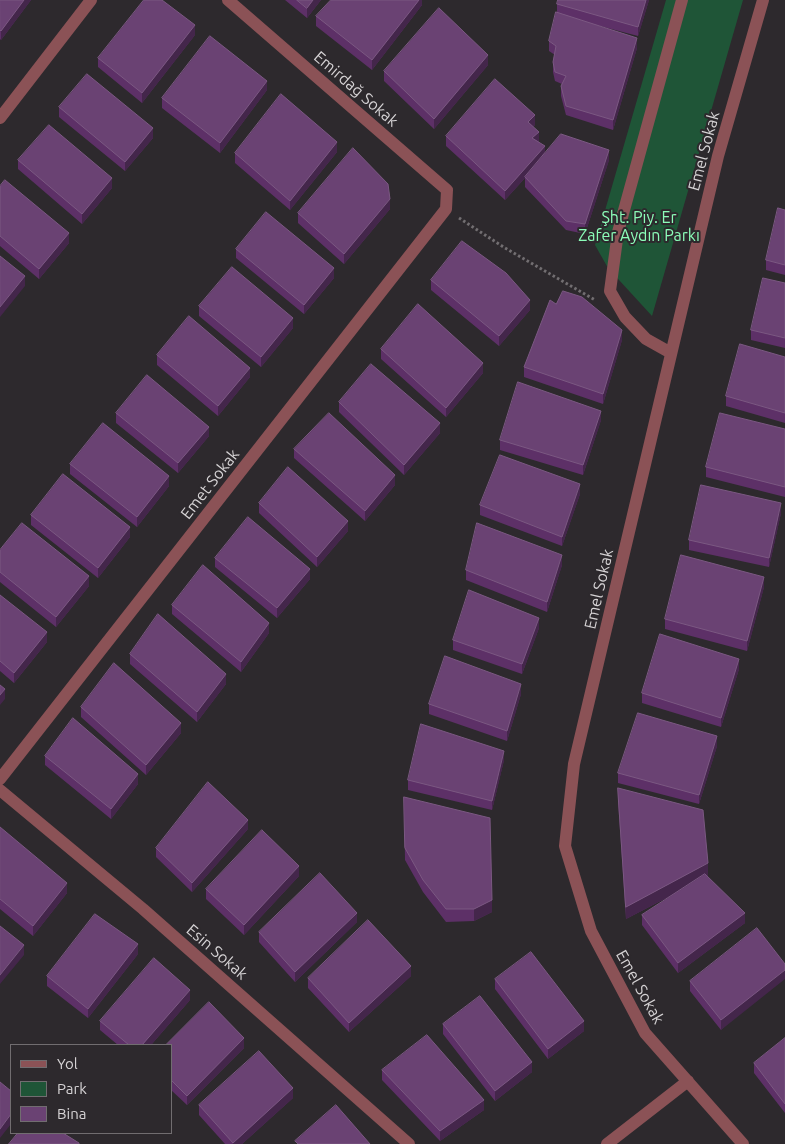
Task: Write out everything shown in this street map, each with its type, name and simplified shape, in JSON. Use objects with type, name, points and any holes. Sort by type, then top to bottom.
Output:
[{"type":"street","points":[[0,118],[91,0]]},
{"type":"street","name":"Emirdağ Sokak","points":[[228,0],[447,190],[446,209]]},
{"type":"street","points":[[671,353],[646,339],[624,317],[610,291],[618,232],[682,0]]},
{"type":"street","name":"Emel Sokak","points":[[743,1144],[645,1033],[591,931],[565,846],[574,764],[718,156],[763,0]]},
{"type":"street","name":"Emet Sokak","points":[[0,779],[446,209]]},
{"type":"street","name":"Esin Sokak","points":[[0,790],[143,909],[409,1144]]},
{"type":"street","points":[[607,1144],[688,1081]]},
{"type":"path","points":[[446,209],[505,248],[599,302]]},
{"type":"green space","name":"Şht. Piy. Er Zafer Aydın Parkı","points":[[666,0],[743,0],[652,316],[608,268],[595,245]]},
{"type":"building","points":[[0,0],[24,0],[1,31],[0,30]]},
{"type":"building","points":[[144,0],[162,0],[195,25],[142,93],[98,58]]},
{"type":"building","points":[[297,0],[313,0],[307,8]]},
{"type":"building","points":[[331,0],[419,0],[372,60],[316,16]]},
{"type":"building","points":[[558,0],[646,0],[638,27],[557,4]]},
{"type":"building","points":[[439,8],[488,55],[434,119],[384,71]]},
{"type":"building","points":[[556,12],[637,38],[613,120],[566,106],[561,86],[566,76],[555,72],[553,62],[556,46],[549,41]]},
{"type":"building","points":[[210,36],[267,81],[220,143],[162,98]]},
{"type":"building","points":[[87,74],[153,128],[125,162],[59,107]]},
{"type":"building","points":[[495,79],[535,115],[528,122],[539,132],[532,138],[545,146],[505,191],[446,136]]},
{"type":"building","points":[[281,94],[337,142],[290,201],[235,153]]},
{"type":"building","points":[[49,125],[112,178],[82,214],[18,160]]},
{"type":"building","points":[[561,134],[609,150],[585,224],[566,221],[525,177]]},
{"type":"building","points":[[353,148],[388,184],[390,199],[344,254],[298,213]]},
{"type":"building","points":[[5,180],[69,233],[39,269],[0,236],[0,186]]},
{"type":"building","points":[[778,208],[785,210],[785,265],[766,260]]},
{"type":"building","points":[[266,212],[334,268],[304,305],[236,249]]},
{"type":"building","points":[[462,241],[506,273],[530,300],[499,336],[431,280]]},
{"type":"building","points":[[0,256],[25,276],[0,307]]},
{"type":"building","points":[[232,267],[293,318],[261,357],[199,306]]},
{"type":"building","points":[[763,278],[785,283],[785,338],[751,330]]},
{"type":"building","points":[[563,291],[582,297],[622,330],[603,394],[524,367],[550,300],[556,304]]},
{"type":"building","points":[[418,304],[483,363],[446,408],[381,349]]},
{"type":"building","points":[[189,316],[250,368],[218,406],[157,355]]},
{"type":"building","points":[[740,344],[785,357],[785,413],[726,396]]},
{"type":"building","points":[[371,364],[440,423],[404,465],[339,402]]},
{"type":"building","points":[[147,375],[209,427],[178,463],[116,413]]},
{"type":"building","points":[[518,382],[601,411],[583,465],[500,440]]},
{"type":"building","points":[[329,413],[395,475],[365,511],[294,449]]},
{"type":"building","points":[[720,413],[785,429],[785,487],[706,467]]},
{"type":"building","points":[[103,423],[169,476],[137,517],[70,464]]},
{"type":"building","points":[[500,455],[580,484],[562,537],[480,505]]},
{"type":"building","points":[[288,467],[348,521],[317,557],[259,503]]},
{"type":"building","points":[[63,474],[130,527],[98,568],[31,515]]},
{"type":"building","points":[[701,485],[781,503],[769,558],[689,540]]},
{"type":"building","points":[[248,517],[310,569],[277,608],[215,558]]},
{"type":"building","points":[[22,523],[89,576],[56,617],[0,572],[0,550]]},
{"type":"building","points":[[477,523],[562,555],[547,602],[466,570]]},
{"type":"building","points":[[681,555],[764,577],[747,641],[665,619]]},
{"type":"building","points":[[203,565],[269,623],[241,662],[172,605]]},
{"type":"building","points":[[469,590],[539,618],[522,664],[453,640]]},
{"type":"building","points":[[0,595],[47,632],[14,673],[0,661]]},
{"type":"building","points":[[158,614],[226,674],[197,712],[130,654]]},
{"type":"building","points":[[660,634],[739,659],[721,718],[642,693]]},
{"type":"building","points":[[445,656],[521,684],[507,731],[429,704]]},
{"type":"building","points":[[114,663],[181,723],[146,765],[81,707]]},
{"type":"building","points":[[0,685],[5,689],[0,695]]},
{"type":"building","points":[[638,713],[717,736],[699,795],[618,773]]},
{"type":"building","points":[[73,718],[138,774],[111,809],[45,756]]},
{"type":"building","points":[[421,724],[504,751],[492,801],[408,780]]},
{"type":"building","points":[[208,782],[248,820],[192,883],[156,848]]},
{"type":"building","points":[[618,788],[703,810],[708,863],[626,907]]},
{"type":"building","points":[[404,797],[490,818],[492,900],[474,909],[446,909],[423,880],[405,848]]},
{"type":"building","points":[[0,827],[67,883],[33,926],[0,899]]},
{"type":"building","points":[[262,830],[299,866],[244,925],[206,889]]},
{"type":"building","points":[[320,873],[357,913],[295,972],[259,932]]},
{"type":"building","points":[[705,874],[745,913],[678,963],[642,915]]},
{"type":"building","points":[[95,914],[138,944],[88,1009],[47,976]]},
{"type":"building","points":[[368,920],[411,966],[349,1023],[308,978]]},
{"type":"building","points":[[0,926],[24,945],[0,975]]},
{"type":"building","points":[[757,928],[785,964],[785,970],[721,1020],[690,981]]},
{"type":"building","points":[[531,952],[584,1021],[548,1049],[495,979]]},
{"type":"building","points":[[154,958],[190,990],[143,1044],[128,1044],[100,1021]]},
{"type":"building","points":[[480,996],[532,1062],[495,1091],[443,1024]]},
{"type":"building","points":[[209,1002],[244,1038],[187,1096],[172,1081],[172,1044],[167,1044]]},
{"type":"building","points":[[427,1035],[484,1100],[440,1131],[382,1070]]},
{"type":"building","points":[[785,1038],[785,1104],[754,1063]]},
{"type":"building","points":[[259,1051],[293,1088],[233,1143],[199,1105]]},
{"type":"building","points":[[0,1082],[10,1090],[10,1115],[0,1129]]},
{"type":"building","points":[[336,1105],[370,1144],[298,1144],[295,1141]]},
{"type":"building","points":[[17,1134],[65,1134],[79,1143],[79,1144],[9,1144]]}]
